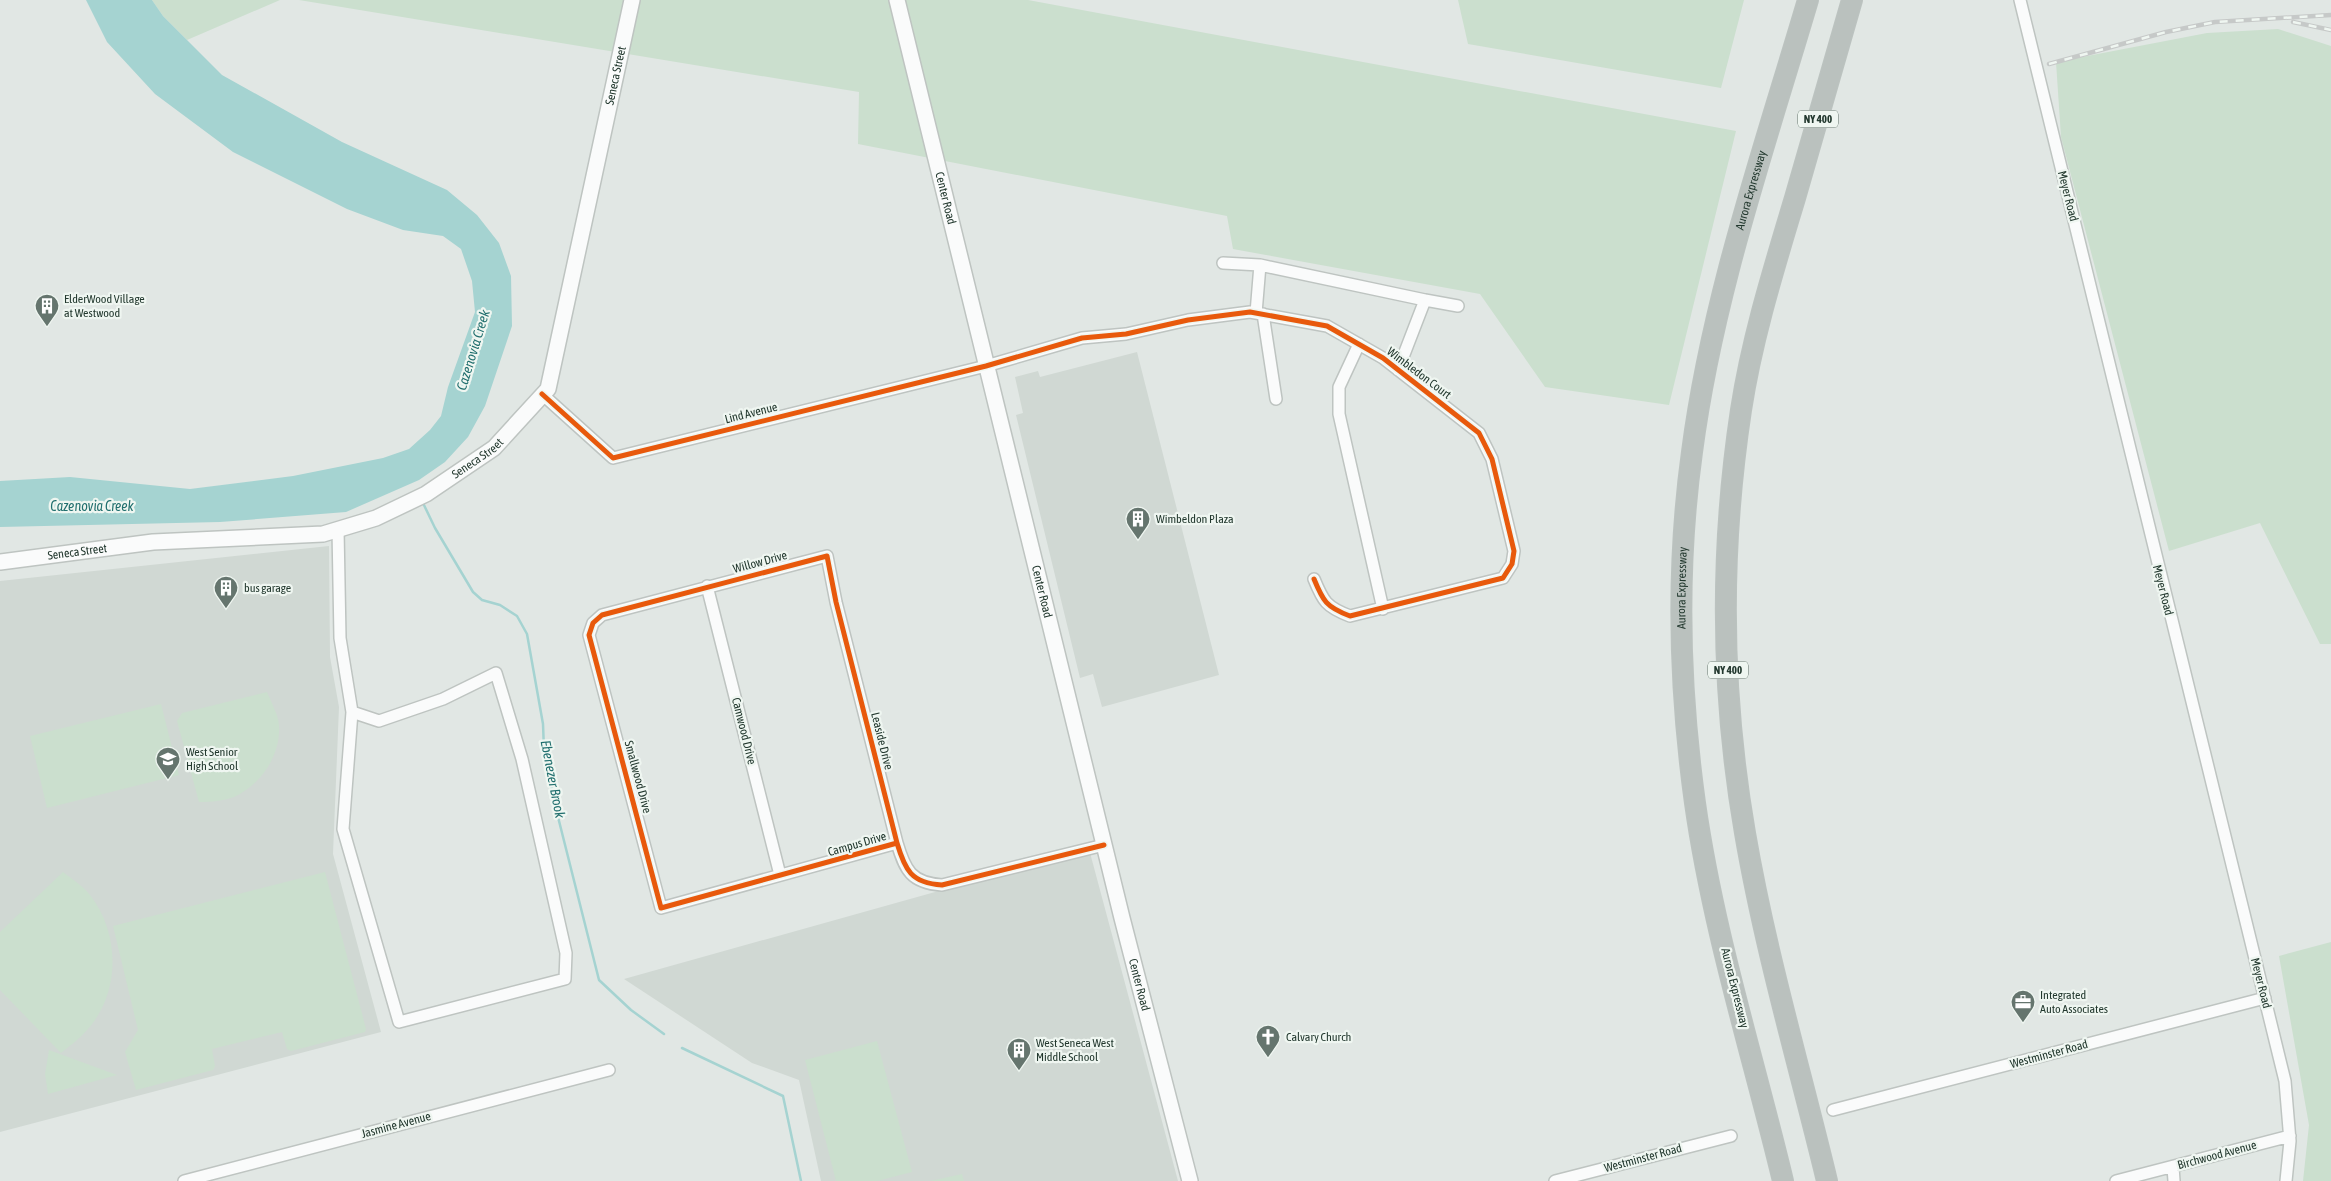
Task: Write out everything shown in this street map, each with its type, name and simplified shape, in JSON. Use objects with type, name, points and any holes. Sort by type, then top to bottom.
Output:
[{"type":"highway","name":"Aurora Expressway","points":[[1783,1181],[1705,862],[1695,803],[1682,666],[1682,585],[1692,453],[1712,340],[1733,256],[1808,0]]},
{"type":"highway","name":"NY 400","points":[[1827,1181],[1778,986],[1745,834],[1734,763],[1726,621],[1728,550],[1742,408],[1772,277],[1852,0]]},
{"type":"main road","name":"Seneca Street","points":[[0,562],[153,542],[322,534],[376,518],[426,494],[494,448],[548,389],[632,0]]},
{"type":"main road","name":"Center Road","points":[[897,0],[1104,844],[1190,1181]]},
{"type":"street","name":"Meyer Road","points":[[2020,0],[2285,1081],[2290,1136],[2286,1181]]},
{"type":"street","points":[[1223,262],[1260,265],[1458,306]]},
{"type":"street","points":[[1260,265],[1259,313],[1276,399]]},
{"type":"street","points":[[1398,370],[1425,300]]},
{"type":"street","name":"Wimbledon Court","points":[[986,366],[1082,338],[1126,334],[1188,320],[1259,313],[1327,326],[1359,344],[1398,370],[1479,433],[1492,459],[1514,551],[1512,564],[1503,578],[1350,616],[1334,610],[1322,600],[1314,579]]},
{"type":"street","points":[[1359,344],[1338,387],[1340,414],[1383,609]]},
{"type":"street","name":"Lind Avenue","points":[[542,394],[613,458],[986,366]]},
{"type":"street","points":[[338,529],[340,638],[352,712],[343,829],[399,1022],[566,979],[566,953],[522,759],[496,673],[443,699],[380,721],[352,712]]},
{"type":"street","name":"Willow Drive","points":[[610,613],[827,556],[847,645]]},
{"type":"street","name":"Camwood Drive","points":[[707,586],[780,876]]},
{"type":"street","name":"Smallwood Drive","points":[[610,613],[597,618],[592,623],[589,635],[661,908],[711,894]]},
{"type":"street","name":"Leaside Drive","points":[[847,645],[897,843]]},
{"type":"street","name":"Campus Drive","points":[[711,894],[897,843],[903,861],[913,877],[921,882],[942,885],[1104,844]]},
{"type":"street","name":"Westminster Road","points":[[1833,1110],[2265,998]]},
{"type":"street","name":"Jasmine Avenue","points":[[184,1181],[609,1070]]},
{"type":"street","name":"Westminster Road","points":[[1555,1181],[1731,1136]]},
{"type":"street","name":"Birchwood Avenue","points":[[2116,1181],[2290,1136]]},
{"type":"street","points":[[2173,1166],[2174,1181]]},
{"type":"shaded area","points":[[1137,352],[1219,675],[1102,707],[1093,674],[1080,678],[1016,415],[1023,413],[1015,377],[1038,371],[1040,377]]},
{"type":"shaded area","name":"West Senior High School","points":[[329,546],[330,657],[339,707],[333,854],[381,1032],[0,1132],[0,581]]},
{"type":"shaded area","points":[[1089,849],[1178,1181],[821,1181],[799,1080],[752,1063],[624,979]]},
{"type":"green space","points":[[152,0],[280,0],[187,40],[163,16]]},
{"type":"green space","points":[[299,0],[1028,0],[1736,131],[1669,405],[1545,387],[1480,294],[1233,249],[1227,216],[858,144],[859,92]]},
{"type":"green space","points":[[1458,0],[1744,0],[1721,88],[1468,44]]},
{"type":"green space","points":[[2278,29],[2331,46],[2331,644],[2320,644],[2260,523],[2169,551],[2061,137],[2056,62],[2207,33]]},
{"type":"green space","points":[[267,692],[276,712],[279,736],[273,758],[267,768],[253,785],[234,797],[217,801],[199,802],[177,721],[182,713]]},
{"type":"green space","points":[[161,704],[179,775],[47,808],[30,736]]},
{"type":"green space","points":[[63,872],[90,895],[100,910],[107,927],[112,963],[111,981],[106,999],[98,1015],[84,1033],[61,1053],[0,990],[0,932]]},
{"type":"green space","points":[[325,872],[366,1029],[365,1032],[291,1051],[287,1049],[282,1032],[212,1049],[215,1066],[213,1070],[136,1090],[125,1052],[138,1030],[113,926]]},
{"type":"green space","points":[[2331,942],[2331,1181],[2303,1181],[2309,1125],[2279,956]]},
{"type":"green space","points":[[877,1041],[912,1172],[877,1181],[836,1181],[805,1060]]},
{"type":"green space","points":[[49,1050],[117,1075],[48,1094],[45,1074]]},
{"type":"green space","points":[[962,1174],[964,1181],[930,1181]]},
{"type":"water","name":"Cazenovia Creek","points":[[86,0],[152,0],[163,16],[222,75],[342,142],[447,190],[477,215],[499,243],[511,276],[512,326],[485,406],[468,437],[445,462],[419,480],[346,512],[220,522],[0,527],[0,481],[70,477],[190,489],[293,476],[383,458],[409,449],[430,430],[441,416],[448,387],[475,312],[472,281],[461,249],[443,236],[403,230],[347,209],[233,152],[155,94],[107,42]]},
{"type":"waterway","name":"Ebenezer Brook","points":[[423,503],[435,528],[473,592],[482,600],[500,605],[517,616],[527,634],[543,724],[544,750],[556,809],[599,980],[631,1010],[664,1034]]},
{"type":"waterway","name":"Ebenezer Brook","points":[[682,1048],[783,1096],[801,1181]]},
{"type":"railway","points":[[2049,64],[2166,32],[2215,22],[2331,15]]},
{"type":"railway","points":[[2293,22],[2331,30]]},
{"type":"cycle path","points":[[542,394],[613,458],[986,366],[1082,338],[1126,334],[1188,320],[1250,312],[1327,326],[1383,358],[1479,433],[1492,459],[1514,551],[1512,564],[1503,578],[1350,616],[1336,610],[1326,602],[1314,579]]},
{"type":"cycle path","points":[[897,843],[661,908],[589,635],[593,623],[602,615],[827,556],[836,602],[897,843],[903,861],[911,873],[923,881],[942,885],[1104,845]]},
{"type":"place","name":"ElderWood Village at Westwood","points":[[47,327]]},
{"type":"place","name":"Wimbeldon Plaza","points":[[1138,540]]},
{"type":"place","name":"bus garage","points":[[226,609]]},
{"type":"place","name":"West Senior High School","points":[[168,780]]},
{"type":"place","name":"Integrated Auto Associates","points":[[2023,1023]]},
{"type":"place","name":"Calvary Church","points":[[1268,1058]]},
{"type":"place","name":"West Seneca West Middle School","points":[[1019,1071]]}]
